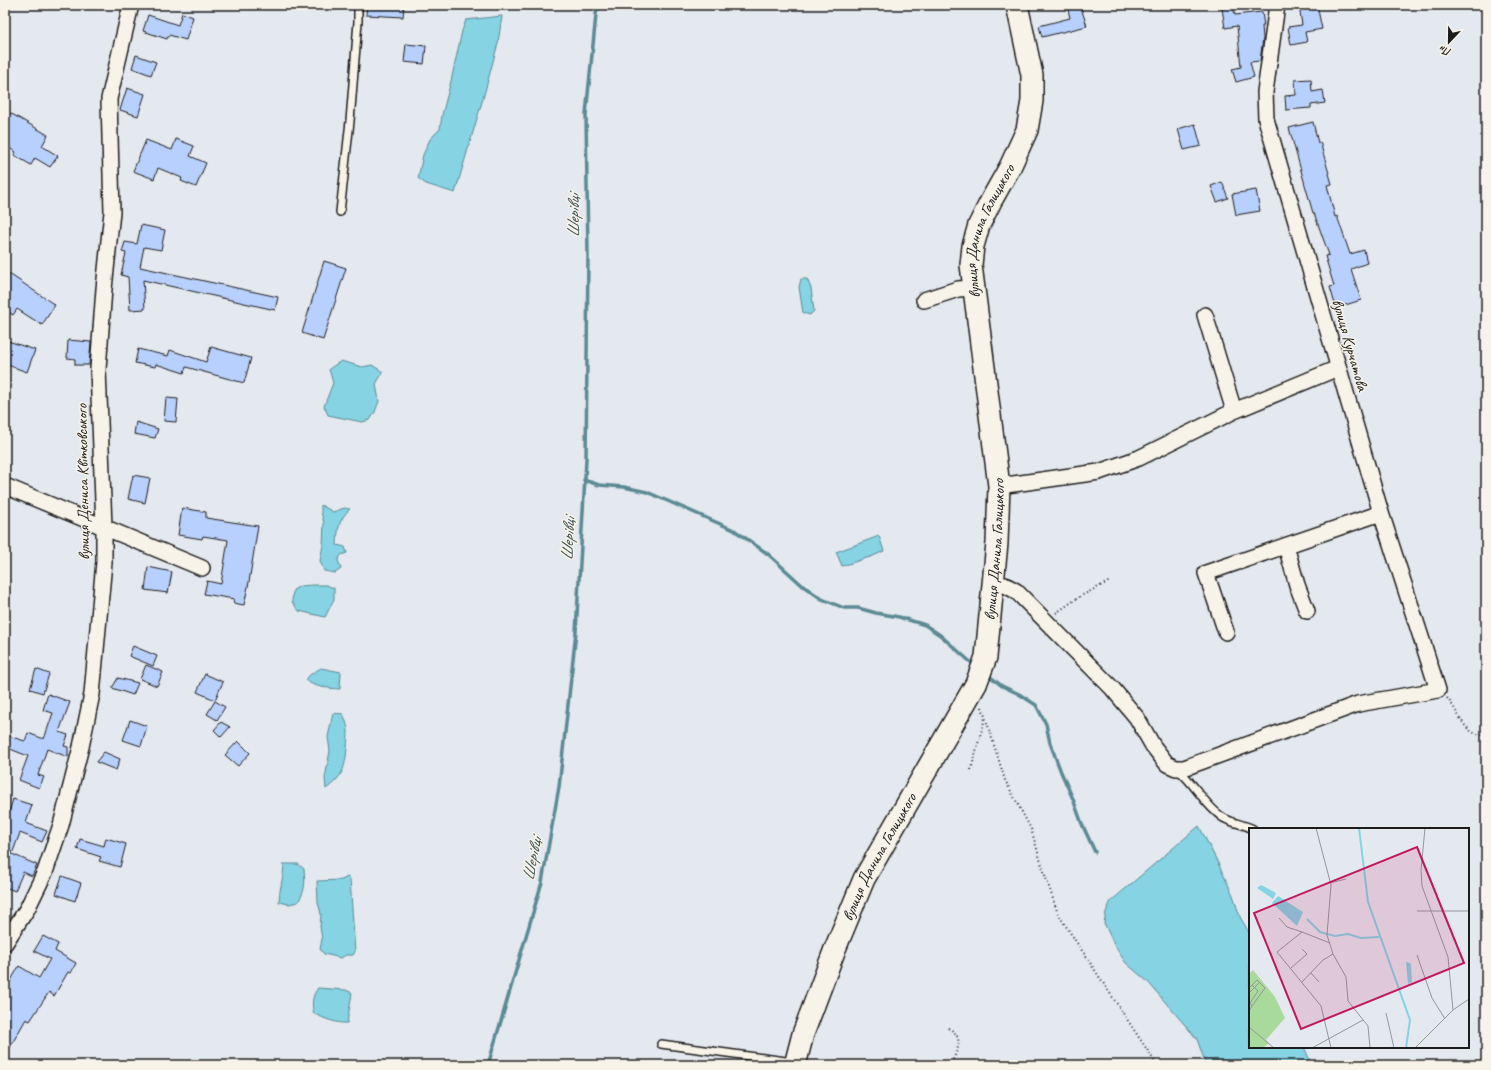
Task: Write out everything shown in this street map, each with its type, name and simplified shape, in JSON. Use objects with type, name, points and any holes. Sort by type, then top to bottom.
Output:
[{"type":"street","name":"вулиця Дениса Квітковського","points":[[5,943],[26,909],[44,872],[61,825],[81,747],[92,694],[104,562],[98,369],[112,212],[109,99],[131,5]]},
{"type":"street","name":"вулиця Данила Галицького","points":[[795,1064],[803,1034],[835,948],[864,879],[972,690],[982,670],[986,657],[994,585],[1000,486],[971,265],[973,246],[979,225],[1010,167],[1027,130],[1032,101],[1032,75],[1017,5]]},
{"type":"street","name":"вулиця Курчатова","points":[[1277,5],[1265,92],[1266,119],[1381,513],[1438,690]]},
{"type":"street","points":[[924,300],[958,289],[973,288]]},
{"type":"street","points":[[1205,315],[1234,411]]},
{"type":"street","points":[[1000,486],[1099,472],[1139,458],[1234,411],[1338,368]]},
{"type":"street","points":[[5,486],[202,568]]},
{"type":"street","points":[[1226,632],[1206,573],[1381,513]]},
{"type":"street","points":[[1286,546],[1306,611]]},
{"type":"street","points":[[994,585],[1005,585],[1016,592],[1046,621],[1112,688],[1137,718],[1153,746],[1167,764],[1176,768],[1184,768],[1358,704],[1438,690]]},
{"type":"lane","points":[[340,212],[358,22],[358,5]]},
{"type":"lane","points":[[1176,768],[1184,775],[1208,805],[1222,817],[1250,828]]},
{"type":"lane","points":[[661,1044],[795,1064]]},
{"type":"path","points":[[1046,621],[1078,597],[1110,581]]},
{"type":"path","points":[[972,690],[980,700],[1005,780],[1031,829],[1058,914],[1157,1065]]},
{"type":"path","points":[[1438,690],[1449,700],[1468,730],[1482,735],[1486,734]]},
{"type":"path","points":[[971,770],[985,717]]},
{"type":"path","points":[[948,1028],[954,1031],[958,1037],[959,1049],[950,1065]]},
{"type":"water","points":[[502,16],[498,43],[455,193],[426,184],[418,178],[423,155],[430,139],[440,129],[462,31],[466,20]]},
{"type":"water","points":[[801,279],[807,279],[811,288],[814,311],[810,315],[803,313],[799,287]]},
{"type":"water","points":[[341,361],[362,367],[372,365],[383,372],[376,384],[379,401],[370,420],[362,422],[328,415],[324,406],[333,383],[329,369]]},
{"type":"water","points":[[321,505],[333,512],[344,508],[350,509],[341,521],[337,539],[337,545],[345,547],[347,553],[341,555],[338,560],[341,569],[335,573],[324,571],[320,561],[323,545],[324,523]]},
{"type":"water","points":[[879,536],[884,551],[842,566],[836,552]]},
{"type":"water","points":[[326,585],[334,588],[334,599],[325,617],[299,611],[292,602],[293,590],[300,586]]},
{"type":"water","points":[[321,668],[341,672],[340,689],[318,686],[305,680]]},
{"type":"water","points":[[333,713],[343,714],[347,724],[347,748],[344,767],[340,776],[326,789],[325,778],[330,751],[328,737]]},
{"type":"water","points":[[1199,826],[1233,895],[1240,917],[1249,932],[1249,1048],[1304,1048],[1312,1065],[1206,1065],[1197,1039],[1147,981],[1126,963],[1118,951],[1104,923],[1106,912],[1111,901]]},
{"type":"water","points":[[284,864],[298,864],[304,869],[304,886],[298,902],[289,904],[279,902]]},
{"type":"water","points":[[347,877],[350,879],[355,952],[353,955],[346,955],[341,958],[324,954],[320,949],[322,939],[320,927],[321,914],[318,902],[317,881],[342,880]]},
{"type":"water","points":[[318,988],[346,990],[352,993],[347,1023],[334,1022],[314,1014],[313,1000],[314,994]]},
{"type":"building","points":[[367,5],[404,5],[403,17],[366,15]]},
{"type":"building","points":[[1067,5],[1080,5],[1087,26],[1042,37],[1039,26],[1070,18]]},
{"type":"building","points":[[1299,5],[1317,5],[1322,29],[1305,32],[1307,42],[1291,45],[1288,27],[1302,25]]},
{"type":"building","points":[[1233,6],[1235,15],[1262,12],[1264,26],[1262,26],[1263,38],[1260,61],[1250,62],[1254,77],[1236,82],[1232,69],[1241,67],[1237,26],[1225,28],[1222,8]]},
{"type":"building","points":[[182,13],[193,17],[186,40],[169,35],[167,39],[143,31],[148,15],[178,25]]},
{"type":"building","points":[[406,44],[426,46],[424,64],[404,62]]},
{"type":"building","points":[[136,55],[156,62],[151,75],[132,68]]},
{"type":"building","points":[[1311,79],[1312,92],[1323,90],[1325,103],[1311,105],[1311,108],[1286,110],[1285,96],[1296,95],[1295,80]]},
{"type":"building","points":[[127,88],[145,94],[138,116],[120,110]]},
{"type":"building","points":[[5,110],[48,135],[42,146],[58,156],[50,167],[35,158],[31,165],[14,155],[16,152],[5,146]]},
{"type":"building","points":[[1313,122],[1318,143],[1320,142],[1332,184],[1327,185],[1335,217],[1337,216],[1350,254],[1364,250],[1367,263],[1351,269],[1361,300],[1336,308],[1330,287],[1334,286],[1325,256],[1329,255],[1313,213],[1289,128]]},
{"type":"building","points":[[1195,124],[1201,146],[1184,150],[1178,129]]},
{"type":"building","points":[[176,139],[194,146],[190,156],[206,163],[196,187],[181,181],[182,178],[158,168],[154,179],[133,171],[146,140],[172,150]]},
{"type":"building","points":[[1222,182],[1228,198],[1217,202],[1211,186]]},
{"type":"building","points":[[1256,190],[1260,211],[1236,215],[1232,194]]},
{"type":"building","points":[[141,225],[165,230],[161,250],[144,247],[140,267],[278,297],[275,310],[143,280],[145,309],[130,310],[128,277],[121,275],[126,253],[122,252],[125,242],[137,244]]},
{"type":"building","points":[[324,261],[346,268],[323,340],[302,333]]},
{"type":"building","points":[[5,271],[55,305],[42,325],[17,309],[13,315],[5,310]]},
{"type":"building","points":[[5,340],[35,350],[27,372],[5,364]]},
{"type":"building","points":[[68,340],[91,342],[89,365],[75,365],[75,359],[67,358]]},
{"type":"building","points":[[211,347],[251,358],[244,383],[186,367],[184,373],[156,364],[155,367],[135,363],[138,349],[168,356],[170,350],[206,362]]},
{"type":"building","points":[[166,398],[178,399],[176,422],[164,421]]},
{"type":"building","points":[[136,422],[158,429],[155,438],[134,434]]},
{"type":"building","points":[[133,475],[150,478],[145,503],[128,499]]},
{"type":"building","points":[[182,508],[206,512],[206,518],[258,526],[244,605],[233,603],[234,599],[204,594],[207,581],[221,584],[228,540],[203,536],[202,539],[178,535]]},
{"type":"building","points":[[148,567],[172,572],[168,593],[145,590]]},
{"type":"building","points":[[133,646],[157,656],[153,666],[129,656]]},
{"type":"building","points":[[146,665],[163,672],[157,686],[140,679]]},
{"type":"building","points":[[36,669],[49,674],[43,693],[30,689]]},
{"type":"building","points":[[205,674],[223,682],[215,700],[197,692]]},
{"type":"building","points":[[118,678],[138,683],[133,695],[112,688]]},
{"type":"building","points":[[48,694],[70,702],[59,732],[68,735],[64,746],[68,747],[68,757],[47,749],[38,775],[44,777],[39,788],[19,780],[28,756],[5,747],[5,735],[25,741],[28,733],[44,739],[53,713],[43,710]]},
{"type":"building","points":[[215,701],[225,707],[217,720],[207,714]]},
{"type":"building","points":[[130,720],[147,726],[141,746],[123,740]]},
{"type":"building","points":[[221,722],[230,727],[221,737],[214,730]]},
{"type":"building","points":[[238,741],[250,753],[238,766],[225,755]]},
{"type":"building","points":[[104,752],[120,759],[116,770],[96,762]]},
{"type":"building","points":[[13,799],[32,805],[26,823],[47,831],[42,842],[20,833],[12,854],[37,865],[32,876],[23,872],[15,891],[5,887],[5,825]]},
{"type":"building","points":[[106,838],[126,844],[120,867],[99,861],[101,857],[77,849],[80,839],[104,846]]},
{"type":"building","points":[[62,876],[81,883],[75,901],[56,894]]},
{"type":"building","points":[[43,936],[58,944],[55,951],[76,963],[71,973],[68,972],[54,996],[49,992],[30,1021],[26,1019],[5,1056],[5,982],[9,984],[19,966],[39,978],[50,959],[34,951]]},
{"type":"waterway","name":"Шерівці","points":[[488,1065],[542,882],[559,787],[576,632],[586,460],[588,255],[586,114],[597,5]]},
{"type":"waterway","points":[[584,480],[599,485],[624,487],[647,492],[734,530],[768,554],[803,586],[822,599],[844,608],[858,608],[899,617],[925,625],[940,635],[975,666]]},
{"type":"waterway","points":[[987,674],[1002,686],[1019,694],[1036,705],[1046,724],[1050,743],[1061,772],[1095,852]]}]
